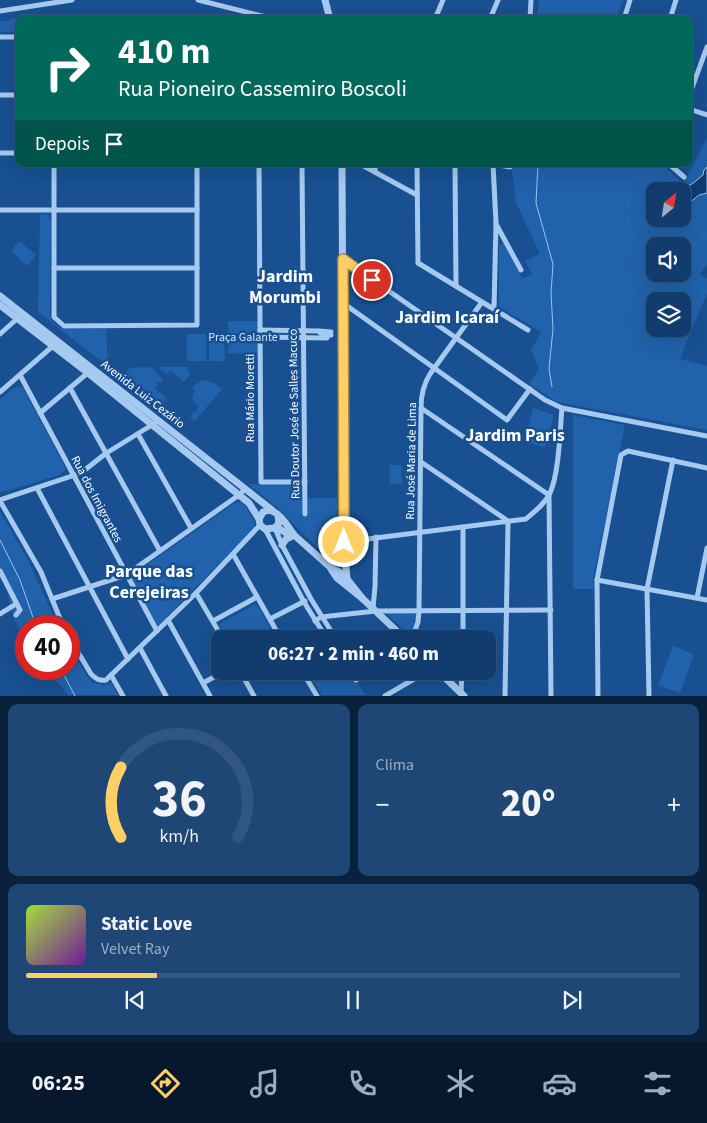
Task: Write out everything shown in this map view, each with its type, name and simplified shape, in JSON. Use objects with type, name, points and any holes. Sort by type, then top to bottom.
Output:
[{"type":"street","points":[[0,11],[72,0]]},
{"type":"street","points":[[198,0],[259,15]]},
{"type":"street","points":[[325,0],[329,15]]},
{"type":"street","points":[[437,15],[443,0]]},
{"type":"street","points":[[492,15],[498,0]]},
{"type":"street","points":[[530,15],[531,0]]},
{"type":"street","points":[[625,15],[630,0]]},
{"type":"street","points":[[671,15],[676,0]]},
{"type":"street","points":[[0,36],[15,37]]},
{"type":"street","points":[[693,85],[707,48]]},
{"type":"street","points":[[0,95],[15,95]]},
{"type":"street","points":[[693,110],[707,115]]},
{"type":"street","points":[[0,153],[15,153]]},
{"type":"street","points":[[54,167],[54,317],[64,326],[197,325],[198,167]]},
{"type":"street","name":"Rua Mário Moretti","points":[[259,167],[261,482],[305,482]]},
{"type":"street","name":"Rua Doutor José de Salles Macuco","points":[[302,167],[305,514]]},
{"type":"street","points":[[341,578],[344,544],[342,167]]},
{"type":"street","points":[[366,167],[417,195]]},
{"type":"street","points":[[375,167],[375,172]]},
{"type":"street","points":[[417,167],[418,263],[528,330]]},
{"type":"street","points":[[455,167],[456,286]]},
{"type":"street","points":[[493,167],[496,223],[494,310]]},
{"type":"street","points":[[672,167],[684,177]]},
{"type":"street","points":[[0,210],[197,210]]},
{"type":"street","points":[[496,223],[521,270]]},
{"type":"street","points":[[343,259],[545,400],[562,408],[707,436]]},
{"type":"street","points":[[54,268],[197,268]]},
{"type":"street","name":"Avenida Luiz Cezário","points":[[2,302],[155,422],[272,510]]},
{"type":"street","name":"Rua José Maria de Lima","points":[[415,630],[419,611],[421,408],[424,383],[482,302]]},
{"type":"street","points":[[343,303],[508,420],[530,389]]},
{"type":"street","points":[[0,334],[20,316]]},
{"type":"street","points":[[277,331],[277,337]]},
{"type":"street","points":[[277,331],[318,331],[323,335],[331,335],[304,338],[260,334],[277,331]]},
{"type":"street","points":[[0,392],[56,344]]},
{"type":"street","points":[[40,413],[90,371]]},
{"type":"street","name":"Rua dos Imigrantes","points":[[20,375],[157,631]]},
{"type":"street","points":[[70,388],[160,551]]},
{"type":"street","points":[[421,408],[549,495]]},
{"type":"street","points":[[344,544],[376,538],[526,519],[545,502],[553,486],[558,457],[562,408]]},
{"type":"street","points":[[59,615],[41,572],[0,500],[81,473],[105,454],[155,422]]},
{"type":"street","name":"Avenida Luiz Cezário","points":[[155,422],[249,503],[261,524]]},
{"type":"street","points":[[138,434],[191,528]]},
{"type":"street","points":[[598,696],[597,580],[621,455],[628,451],[707,468]]},
{"type":"street","points":[[649,696],[647,588],[673,460]]},
{"type":"street","points":[[421,462],[508,521]]},
{"type":"street","points":[[37,488],[128,659]]},
{"type":"street","points":[[52,599],[126,575],[245,489]]},
{"type":"street","points":[[549,495],[550,696]]},
{"type":"street","points":[[321,630],[261,524],[262,512],[272,510],[291,529],[293,534],[395,630]]},
{"type":"street","points":[[275,528],[278,523],[278,516]]},
{"type":"street","points":[[505,696],[508,610],[508,521]]},
{"type":"street","points":[[261,524],[293,534]]},
{"type":"street","points":[[80,654],[96,679],[106,680],[196,593],[261,524]]},
{"type":"street","points":[[463,527],[463,630]]},
{"type":"street","points":[[275,528],[311,599],[330,630]]},
{"type":"street","points":[[282,545],[293,534]]},
{"type":"street","points":[[374,610],[376,538]]},
{"type":"street","points":[[697,598],[707,548]]},
{"type":"street","points":[[233,554],[276,630]]},
{"type":"street","points":[[0,570],[20,610],[16,615]]},
{"type":"street","points":[[597,580],[707,600]]},
{"type":"street","points":[[196,593],[218,630]]},
{"type":"street","points":[[213,621],[257,598]]},
{"type":"street","points":[[270,619],[311,599]]},
{"type":"street","points":[[0,614],[16,604]]},
{"type":"street","points":[[315,621],[321,617],[374,610],[551,610]]},
{"type":"street","points":[[168,620],[210,696]]},
{"type":"street","points":[[140,648],[166,696]]},
{"type":"street","points":[[111,676],[123,696]]},
{"type":"street","points":[[203,683],[211,679]]},
{"type":"street","points":[[245,680],[254,696]]},
{"type":"street","points":[[307,680],[317,696]]},
{"type":"street","points":[[385,696],[412,680]]},
{"type":"street","points":[[461,680],[462,694]]},
{"type":"street","points":[[450,682],[462,694]]},
{"type":"green space","points":[[539,0],[627,0],[622,1],[617,15],[537,15]]},
{"type":"green space","points":[[10,19],[15,19],[15,32],[0,32],[0,21],[10,21]]},
{"type":"green space","points":[[707,138],[707,264],[700,274],[707,279],[707,293],[691,332],[691,292],[646,292],[646,337],[689,337],[680,359],[707,366],[707,430],[557,402],[529,384],[539,369],[531,350],[541,332],[499,307],[499,245],[503,243],[522,278],[532,274],[525,261],[540,254],[516,203],[511,167],[665,167],[681,182],[646,182],[646,228],[691,228],[691,182],[684,182]]},
{"type":"green space","points":[[40,214],[48,215],[51,221],[50,316],[53,322],[62,329],[106,329],[108,362],[101,361],[38,312]]},
{"type":"green space","points":[[19,241],[36,255],[27,266],[11,251]]},
{"type":"green space","name":"Praça Galante","points":[[228,321],[258,321],[258,354],[228,353]]},
{"type":"green space","points":[[187,334],[206,334],[206,361],[187,361]]},
{"type":"green space","points":[[209,336],[224,336],[225,361],[209,361]]},
{"type":"green space","points":[[147,367],[153,369],[163,379],[160,383],[157,381],[158,385],[155,389],[167,398],[159,409],[120,378],[130,368]]},
{"type":"green space","points":[[160,367],[186,367],[190,375],[184,382],[171,371],[167,374]]},
{"type":"green space","points":[[204,380],[214,383],[222,389],[195,421],[190,417],[199,406],[192,399],[195,391],[192,388]]},
{"type":"green space","points":[[20,386],[23,388],[65,470],[60,475],[3,492],[0,491],[0,399],[14,388]]},
{"type":"green space","points":[[533,408],[554,415],[545,448],[525,441]]},
{"type":"green space","points":[[573,415],[625,425],[593,580],[594,589],[573,589]]},
{"type":"green space","points":[[389,465],[401,465],[402,484],[390,484]]},
{"type":"green space","points":[[248,484],[303,484],[303,515],[308,515],[308,498],[337,498],[338,564],[321,551],[278,508]]},
{"type":"green space","points":[[241,502],[245,505],[255,523],[254,528],[157,627],[130,577],[235,503]]},
{"type":"green space","points":[[0,512],[28,560],[53,615],[15,615],[15,621],[8,589],[0,570]]},
{"type":"green space","points":[[254,605],[258,606],[271,630],[222,630],[219,624]]},
{"type":"green space","points":[[386,613],[416,613],[413,630],[404,630]]},
{"type":"green space","points":[[673,646],[694,654],[680,693],[658,685]]},
{"type":"green space","points":[[80,664],[91,682],[103,685],[112,684],[118,695],[68,695],[55,680],[80,680]]},
{"type":"green space","points":[[313,680],[356,680],[365,695],[322,695]]},
{"type":"shaded area","points":[[707,167],[707,193],[699,195],[691,202],[691,184],[703,175]]},
{"type":"waterway","points":[[538,167],[536,203],[553,264],[551,293],[553,329],[549,369],[552,387]]},
{"type":"waterway","points":[[0,540],[20,580],[32,615]]},
{"type":"waterway","points":[[67,680],[75,696]]},
{"type":"district","name":"Jardim Morumbi","points":[[285,286]]},
{"type":"district","name":"Jardim Icaraí","points":[[447,317]]},
{"type":"district","name":"Jardim Paris","points":[[515,435]]},
{"type":"district","name":"Parque das Cerejeiras","points":[[149,581]]},
{"type":"route","points":[[344,542],[343,259],[372,280]]}]
